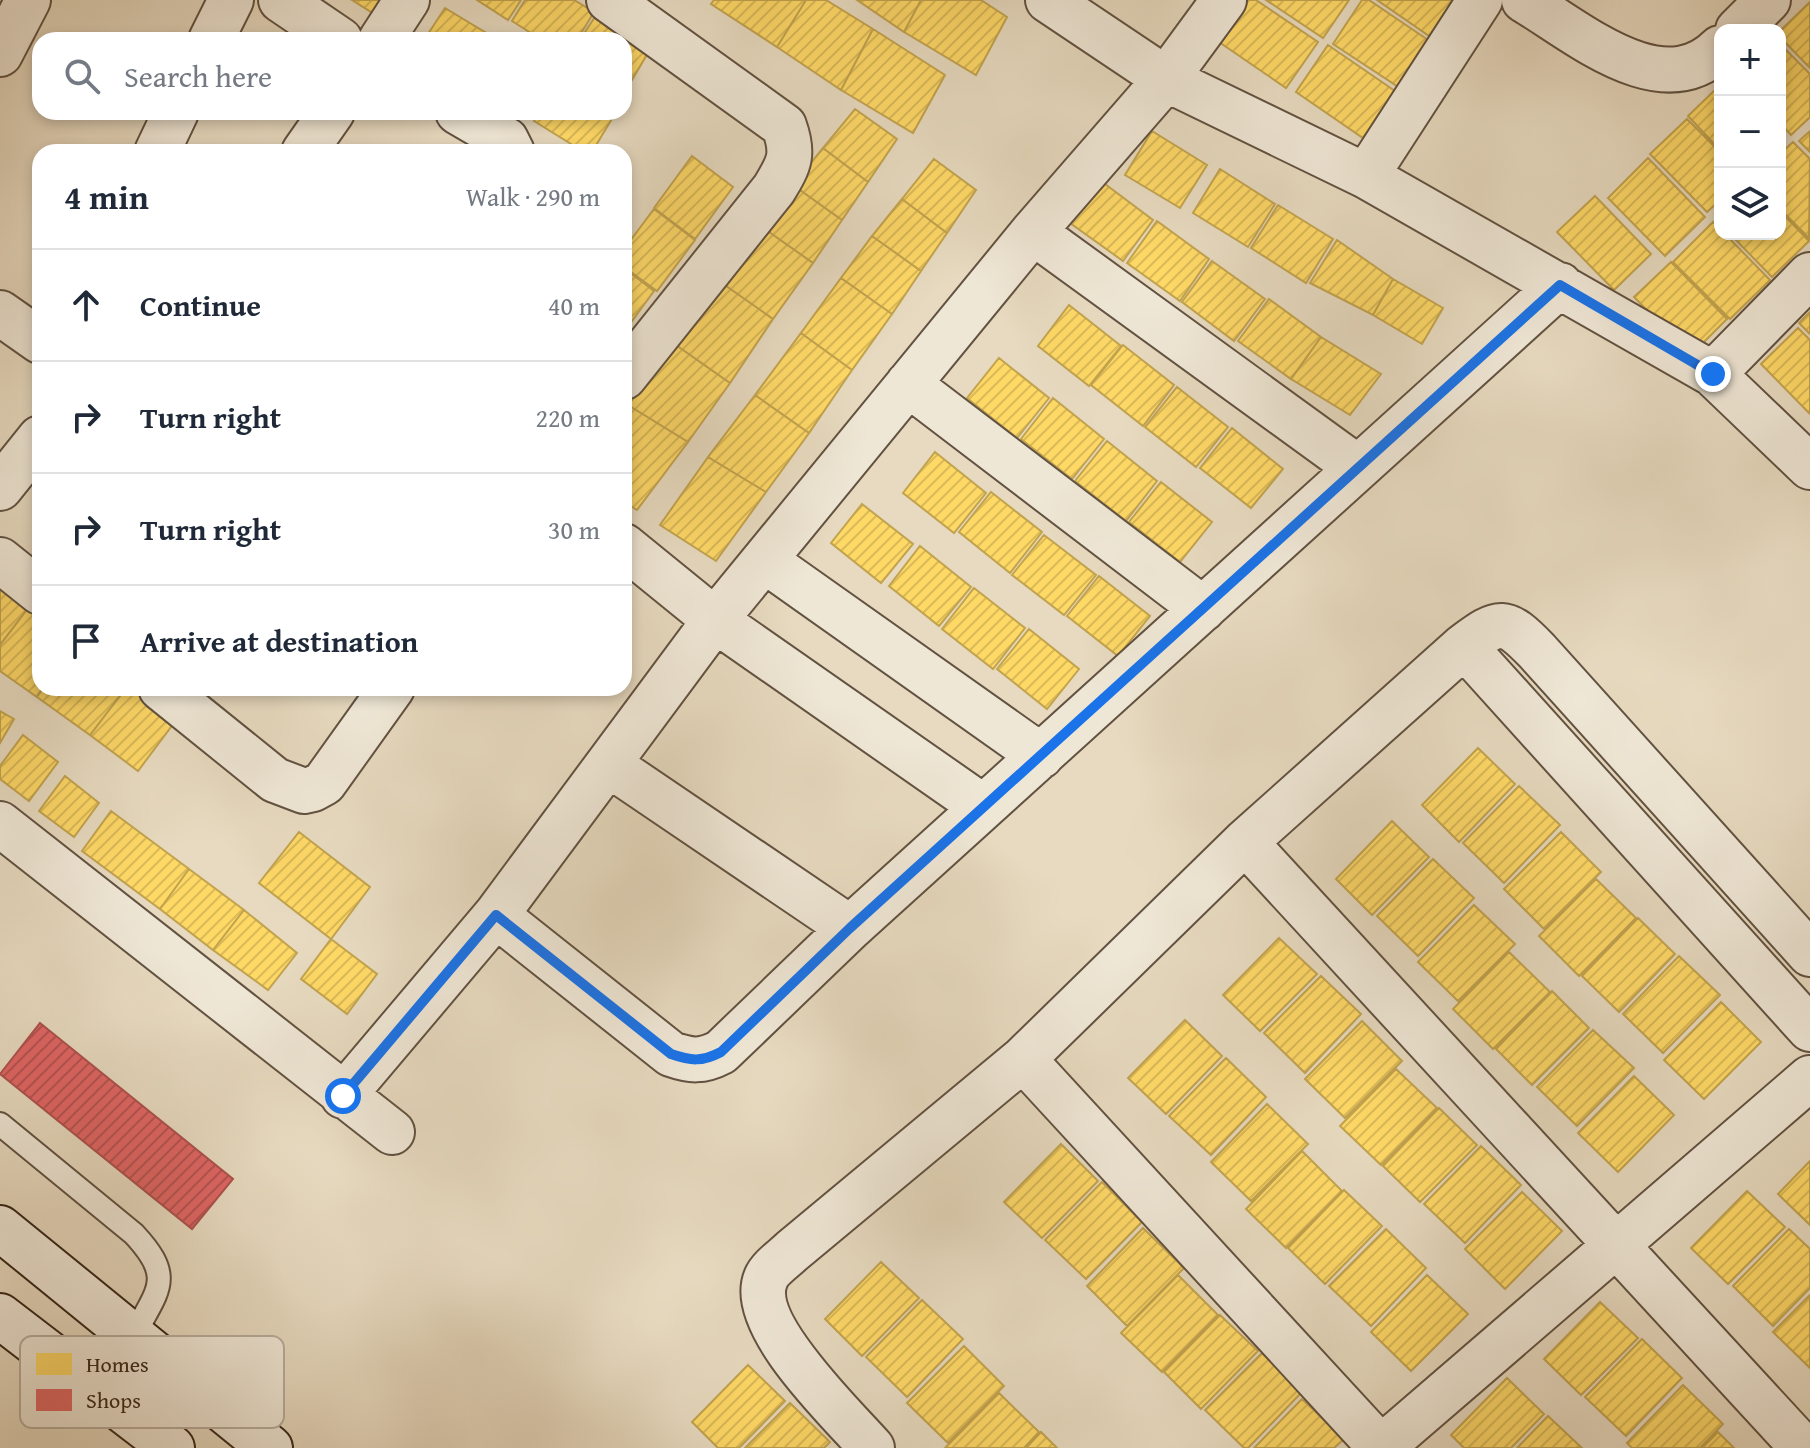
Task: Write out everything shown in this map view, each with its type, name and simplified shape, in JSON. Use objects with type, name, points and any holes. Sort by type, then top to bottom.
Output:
[{"type":"street","points":[[0,53],[28,0]]},
{"type":"street","points":[[215,32],[231,0]]},
{"type":"street","points":[[281,0],[328,32]]},
{"type":"street","points":[[386,32],[407,0]]},
{"type":"street","points":[[609,0],[784,126],[792,148],[787,170],[774,189],[632,367]]},
{"type":"street","points":[[1048,0],[1166,79],[1366,176],[1713,374],[1810,467]]},
{"type":"street","points":[[343,1096],[496,915],[715,620],[1033,232],[1166,79],[1224,0]]},
{"type":"street","points":[[1366,176],[1480,0]]},
{"type":"street","points":[[1524,0],[1629,64],[1672,72],[1694,66],[1714,52]]},
{"type":"street","points":[[1744,24],[1768,0]]},
{"type":"street","points":[[161,144],[172,120]]},
{"type":"street","points":[[310,144],[326,120]]},
{"type":"street","points":[[472,120],[508,144]]},
{"type":"street","points":[[1033,232],[1358,468]]},
{"type":"street","points":[[1713,374],[1810,275]]},
{"type":"street","points":[[496,915],[671,1054],[690,1061],[705,1060],[721,1052],[850,928],[1560,285]]},
{"type":"street","points":[[0,313],[32,335]]},
{"type":"street","points":[[908,384],[1203,609]]},
{"type":"street","points":[[0,488],[32,448]]},
{"type":"street","points":[[632,553],[715,620],[983,807]]},
{"type":"street","points":[[0,560],[32,586]]},
{"type":"street","points":[[764,560],[1041,756]]},
{"type":"street","points":[[872,1448],[778,1337],[764,1305],[766,1278],[792,1251],[1023,1059],[1245,842],[1490,626],[1507,625],[1516,629],[1810,954]]},
{"type":"street","points":[[1464,646],[1810,1029]]},
{"type":"street","points":[[171,696],[275,780],[304,791],[324,783],[386,696]]},
{"type":"street","points":[[608,764],[850,928]]},
{"type":"street","points":[[0,824],[392,1132]]},
{"type":"street","points":[[1245,842],[1803,1448]]},
{"type":"street","points":[[1023,1059],[1381,1448],[1810,1078]]},
{"type":"street","points":[[0,1228],[134,1335]]},
{"type":"street","points":[[0,1316],[26,1336]]},
{"type":"street","points":[[146,1428],[172,1448]]},
{"type":"street","points":[[246,1428],[270,1448]]},
{"type":"lane","points":[[0,1124],[134,1234],[153,1254],[159,1287],[134,1335]]},
{"type":"building: Homes","points":[[352,0],[389,0],[379,17]]},
{"type":"building: Homes","points":[[477,0],[521,0],[508,20]]},
{"type":"building: Homes","points":[[525,0],[574,0],[594,12],[582,32],[529,32],[512,21]]},
{"type":"building: Homes","points":[[714,0],[806,0],[777,47],[711,4]]},
{"type":"building: Homes","points":[[806,0],[826,0],[873,29],[841,90],[777,47]]},
{"type":"building: Homes","points":[[857,0],[921,0],[904,32]]},
{"type":"building: Homes","points":[[921,0],[981,0],[1007,17],[976,75],[904,32]]},
{"type":"building: Homes","points":[[1249,0],[1256,0],[1318,42],[1286,88],[1219,42]]},
{"type":"building: Homes","points":[[1266,0],[1349,0],[1323,38]]},
{"type":"building: Homes","points":[[1362,0],[1369,0],[1431,42],[1400,88],[1333,44]]},
{"type":"building: Homes","points":[[1377,0],[1458,0],[1432,38]]},
{"type":"building: Homes","points":[[1810,2],[1810,68],[1786,43],[1786,25]]},
{"type":"building: Homes","points":[[445,8],[485,32],[429,32]]},
{"type":"building: Homes","points":[[598,12],[630,32],[585,32]]},
{"type":"building: Homes","points":[[873,29],[945,75],[913,133],[841,90]]},
{"type":"building: Homes","points":[[632,33],[652,46],[632,80]]},
{"type":"building: Homes","points":[[1328,45],[1395,91],[1363,138],[1296,92]]},
{"type":"building: Homes","points":[[1786,50],[1810,74],[1810,117],[1791,135],[1786,130]]},
{"type":"building: Homes","points":[[1714,91],[1714,144],[1688,116]]},
{"type":"building: Homes","points":[[855,109],[897,139],[868,182],[823,148]]},
{"type":"building: Homes","points":[[1687,119],[1714,146],[1714,206],[1707,212],[1650,154]]},
{"type":"building: Homes","points":[[611,120],[597,144],[571,144],[534,121]]},
{"type":"building: Homes","points":[[1152,131],[1207,165],[1180,208],[1125,175]]},
{"type":"building: Homes","points":[[1810,131],[1810,152],[1799,141]]},
{"type":"building: Homes","points":[[1793,142],[1810,159],[1809,238],[1786,215],[1786,148]]},
{"type":"building: Homes","points":[[823,148],[868,182],[842,220],[793,185]]},
{"type":"building: Homes","points":[[692,156],[733,187],[695,239],[654,208]]},
{"type":"building: Homes","points":[[1648,158],[1705,217],[1665,256],[1608,198]]},
{"type":"building: Homes","points":[[934,159],[976,190],[947,233],[902,199]]},
{"type":"building: Homes","points":[[1220,169],[1275,204],[1248,247],[1193,213]]},
{"type":"building: Homes","points":[[1101,181],[1153,220],[1123,261],[1070,223]]},
{"type":"building: Homes","points":[[793,185],[842,220],[813,263],[762,227]]},
{"type":"building: Homes","points":[[1595,196],[1651,254],[1614,290],[1557,232]]},
{"type":"building: Homes","points":[[902,199],[947,233],[921,271],[872,236]]},
{"type":"building: Homes","points":[[1278,205],[1333,239],[1306,283],[1251,248]]},
{"type":"building: Homes","points":[[654,209],[695,240],[657,291],[632,273],[632,238]]},
{"type":"building: Homes","points":[[1786,217],[1809,241],[1772,277],[1736,240],[1786,240]]},
{"type":"building: Homes","points":[[1157,221],[1209,259],[1180,301],[1127,263]]},
{"type":"building: Homes","points":[[1713,222],[1714,240],[1731,240],[1770,280],[1730,319],[1673,262]]},
{"type":"building: Homes","points":[[762,227],[813,263],[773,319],[722,283]]},
{"type":"building: Homes","points":[[872,236],[921,271],[892,314],[841,278]]},
{"type":"building: Homes","points":[[1337,240],[1393,279],[1373,315],[1310,283]]},
{"type":"building: Homes","points":[[1212,261],[1265,299],[1234,341],[1182,302]]},
{"type":"building: Homes","points":[[1671,262],[1727,319],[1691,355],[1634,297]]},
{"type":"building: Homes","points":[[632,274],[654,291],[632,321]]},
{"type":"building: Homes","points":[[841,278],[892,314],[852,370],[801,333]]},
{"type":"building: Homes","points":[[1393,279],[1443,308],[1422,344],[1373,315]]},
{"type":"building: Homes","points":[[722,283],[773,319],[730,383],[676,345]]},
{"type":"building: Homes","points":[[1269,299],[1321,337],[1291,379],[1238,341]]},
{"type":"building: Homes","points":[[1069,305],[1121,346],[1089,386],[1038,346]]},
{"type":"building: Homes","points":[[1810,312],[1810,334],[1799,323]]},
{"type":"building: Homes","points":[[1798,328],[1810,340],[1810,414],[1761,364]]},
{"type":"building: Homes","points":[[801,333],[852,370],[809,433],[755,395]]},
{"type":"building: Homes","points":[[1321,337],[1381,374],[1350,415],[1291,379]]},
{"type":"building: Homes","points":[[676,345],[730,383],[688,442],[632,407],[632,400]]},
{"type":"building: Homes","points":[[1123,345],[1174,385],[1143,426],[1091,385]]},
{"type":"building: Homes","points":[[999,358],[1049,398],[1017,438],[967,398]]},
{"type":"building: Homes","points":[[1177,387],[1228,427],[1196,467],[1145,427]]},
{"type":"building: Homes","points":[[755,395],[809,433],[766,492],[708,457]]},
{"type":"building: Homes","points":[[1053,398],[1104,439],[1072,479],[1021,439]]},
{"type":"building: Homes","points":[[632,407],[688,442],[637,510],[632,507]]},
{"type":"building: Homes","points":[[1232,428],[1283,469],[1251,508],[1200,468]]},
{"type":"building: Homes","points":[[1107,441],[1157,481],[1126,521],[1075,481]]},
{"type":"building: Homes","points":[[935,452],[986,493],[954,533],[903,493]]},
{"type":"building: Homes","points":[[708,457],[766,492],[716,561],[660,525]]},
{"type":"building: Homes","points":[[1161,482],[1212,522],[1180,562],[1129,522]]},
{"type":"building: Homes","points":[[991,492],[1042,532],[1010,573],[959,532]]},
{"type":"building: Homes","points":[[862,504],[913,544],[881,583],[831,543]]},
{"type":"building: Homes","points":[[1044,535],[1096,575],[1064,615],[1012,575]]},
{"type":"building: Homes","points":[[920,546],[971,587],[939,626],[889,586]]},
{"type":"building: Homes","points":[[1099,576],[1150,616],[1118,656],[1067,616]]},
{"type":"building: Homes","points":[[0,577],[32,603],[0,645]]},
{"type":"building: Homes","points":[[974,588],[1025,628],[993,669],[942,629]]},
{"type":"building: Homes","points":[[32,603],[32,693],[0,671],[0,645]]},
{"type":"building: Homes","points":[[1029,629],[1079,669],[1047,709],[997,669]]},
{"type":"building: Homes","points":[[38,696],[120,696],[90,735]]},
{"type":"building: Homes","points":[[120,696],[155,696],[180,715],[138,771],[90,735]]},
{"type":"building: Homes","points":[[0,711],[14,719],[0,743]]},
{"type":"building: Homes","points":[[23,735],[58,762],[29,801],[0,779],[0,766]]},
{"type":"building: Homes","points":[[1478,748],[1515,784],[1459,842],[1422,805]]},
{"type":"building: Homes","points":[[65,776],[99,803],[74,837],[39,811]]},
{"type":"building: Homes","points":[[1519,786],[1560,825],[1504,883],[1463,843]]},
{"type":"building: Homes","points":[[111,811],[189,869],[160,909],[82,851]]},
{"type":"building: Homes","points":[[1392,821],[1429,857],[1372,915],[1336,879]]},
{"type":"building: Homes","points":[[299,832],[370,887],[331,939],[259,883]]},
{"type":"building: Homes","points":[[1561,832],[1601,872],[1544,929],[1504,889]]},
{"type":"building: Homes","points":[[1433,859],[1474,898],[1418,956],[1377,916]]},
{"type":"building: Homes","points":[[189,869],[244,910],[213,950],[160,909]]},
{"type":"building: Homes","points":[[1596,879],[1636,918],[1579,976],[1539,936]]},
{"type":"building: Homes","points":[[1474,905],[1515,944],[1458,1001],[1418,962]]},
{"type":"building: Homes","points":[[244,910],[297,953],[268,990],[213,950]]},
{"type":"building: Homes","points":[[1638,918],[1675,954],[1619,1012],[1582,976]]},
{"type":"building: Homes","points":[[1279,938],[1317,974],[1260,1031],[1223,995]]},
{"type":"building: Homes","points":[[331,939],[377,974],[347,1014],[301,979]]},
{"type":"building: Homes","points":[[1509,952],[1550,992],[1493,1049],[1453,1009]]},
{"type":"building: Homes","points":[[1679,956],[1720,995],[1663,1053],[1623,1014]]},
{"type":"building: Homes","points":[[1321,976],[1361,1014],[1305,1073],[1264,1033]]},
{"type":"building: Homes","points":[[1552,991],[1589,1028],[1532,1085],[1496,1049]]},
{"type":"building: Homes","points":[[1721,1002],[1761,1042],[1704,1099],[1664,1060]]},
{"type":"building: Homes","points":[[1185,1020],[1222,1056],[1166,1114],[1128,1078]]},
{"type":"building: Homes","points":[[1362,1021],[1402,1061],[1345,1118],[1305,1079]]},
{"type":"building: Homes","points":[[1593,1030],[1634,1068],[1577,1126],[1537,1087]]},
{"type":"building: Homes","points":[[1226,1058],[1266,1097],[1211,1155],[1169,1116]]},
{"type":"building: Homes","points":[[1396,1069],[1437,1108],[1381,1165],[1340,1126]]},
{"type":"building: Homes","points":[[1634,1076],[1674,1115],[1618,1172],[1578,1133]]},
{"type":"building: Homes","points":[[1267,1104],[1308,1144],[1251,1201],[1211,1162]]},
{"type":"building: Homes","points":[[1439,1108],[1477,1145],[1420,1202],[1383,1166]]},
{"type":"building: Homes","points":[[1061,1144],[1098,1181],[1042,1238],[1004,1202]]},
{"type":"building: Homes","points":[[1481,1146],[1521,1185],[1465,1243],[1424,1204]]},
{"type":"building: Homes","points":[[1302,1151],[1342,1191],[1286,1248],[1246,1209]]},
{"type":"building: Homes","points":[[1810,1161],[1810,1225],[1778,1194]]},
{"type":"building: Homes","points":[[1102,1182],[1142,1222],[1086,1279],[1045,1240]]},
{"type":"building: Homes","points":[[1344,1190],[1382,1226],[1325,1284],[1288,1248]]},
{"type":"building: Homes","points":[[1747,1191],[1785,1227],[1728,1284],[1691,1248]]},
{"type":"building: Homes","points":[[1522,1192],[1562,1231],[1505,1289],[1465,1249]]},
{"type":"building: Homes","points":[[1143,1228],[1184,1268],[1127,1326],[1087,1286]]},
{"type":"building: Homes","points":[[1386,1229],[1426,1268],[1371,1326],[1329,1286]]},
{"type":"building: Homes","points":[[1789,1229],[1810,1249],[1810,1288],[1773,1326],[1733,1286]]},
{"type":"building: Homes","points":[[881,1262],[919,1298],[862,1356],[825,1319]]},
{"type":"building: Homes","points":[[1178,1275],[1218,1315],[1162,1372],[1121,1333]]},
{"type":"building: Homes","points":[[1427,1275],[1468,1314],[1411,1371],[1371,1332]]},
{"type":"building: Homes","points":[[1810,1295],[1810,1368],[1773,1332]]},
{"type":"building: Homes","points":[[922,1300],[963,1339],[907,1397],[866,1357]]},
{"type":"building: Homes","points":[[1600,1302],[1638,1338],[1581,1395],[1544,1359]]},
{"type":"building: Homes","points":[[1220,1315],[1258,1351],[1201,1409],[1164,1372]]},
{"type":"building: Homes","points":[[1642,1339],[1682,1378],[1626,1436],[1585,1397]]},
{"type":"building: Homes","points":[[964,1346],[1004,1386],[948,1443],[907,1403]]},
{"type":"building: Homes","points":[[1262,1353],[1302,1392],[1248,1448],[1244,1448],[1205,1410]]},
{"type":"building: Homes","points":[[748,1365],[785,1401],[739,1448],[718,1448],[692,1422]]},
{"type":"building: Homes","points":[[1507,1378],[1544,1414],[1511,1448],[1464,1448],[1451,1435]]},
{"type":"building: Homes","points":[[1683,1385],[1723,1424],[1700,1448],[1632,1448],[1627,1443]]},
{"type":"building: Homes","points":[[999,1393],[1039,1432],[1024,1448],[945,1448]]},
{"type":"building: Homes","points":[[1302,1399],[1344,1439],[1334,1448],[1254,1448]]},
{"type":"building: Homes","points":[[790,1403],[830,1442],[824,1448],[745,1448]]},
{"type":"building: Homes","points":[[1548,1416],[1582,1448],[1517,1448]]},
{"type":"building: Homes","points":[[1041,1432],[1057,1448],[1026,1448]]},
{"type":"building: Homes","points":[[1718,1432],[1734,1448],[1702,1448]]},
{"type":"building: Shops","points":[[40,1023],[233,1179],[192,1229],[0,1074]]},
{"type":"route","points":[[343,1096],[496,915],[671,1054],[690,1061],[705,1060],[721,1052],[850,928],[1560,285],[1713,374]]}]
